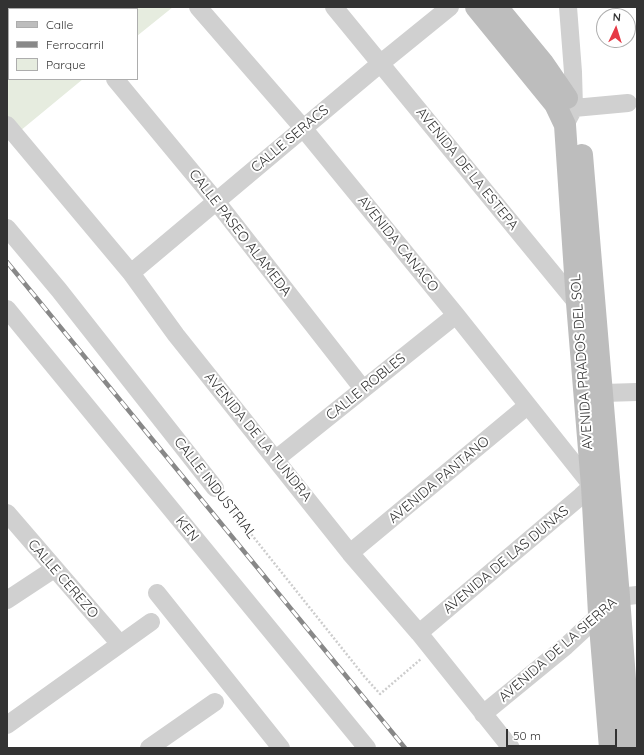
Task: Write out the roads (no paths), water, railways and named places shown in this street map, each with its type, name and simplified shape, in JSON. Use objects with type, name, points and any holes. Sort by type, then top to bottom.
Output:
[{"type":"street","name":"AVENIDA CANACO","points":[[198,7],[303,128],[456,315],[527,406],[601,486]]},
{"type":"street","name":"AVENIDA DE LA ESTEPA","points":[[334,7],[577,303],[597,332]]},
{"type":"street","name":"CALLE SERACS","points":[[131,273],[216,200],[450,7]]},
{"type":"street","name":"AVENIDA PRADOS DEL SOL","points":[[476,7],[555,104],[570,116],[577,303],[601,486],[628,596],[630,748]]},
{"type":"street","name":"AVENIDA PRADOS DEL SOL","points":[[497,7],[543,63],[570,116],[580,131],[603,393],[599,614],[610,748]]},
{"type":"street","points":[[568,7],[573,72],[570,116],[628,104]]},
{"type":"street","name":"CALLE PASEO ALAMEDA","points":[[116,80],[216,200],[363,389]]},
{"type":"street","name":"AVENIDA DE LA TUNDRA","points":[[7,125],[131,273],[176,335],[350,554],[419,633],[511,748]]},
{"type":"street","name":"CALLE INDUSTRIAL","points":[[7,228],[64,296],[215,488]]},
{"type":"street","name":"KEN","points":[[7,310],[367,748]]},
{"type":"street","name":"CALLE ROBLES","points":[[276,459],[456,315]]},
{"type":"street","points":[[603,393],[637,392]]},
{"type":"street","name":"AVENIDA PANTANO","points":[[350,554],[527,406]]},
{"type":"street","name":"AVENIDA DE LAS DUNAS","points":[[419,633],[582,496],[601,486]]},
{"type":"street","name":"CALLE CEREZO","points":[[7,513],[120,644]]},
{"type":"street","points":[[7,600],[54,569]]},
{"type":"street","points":[[157,593],[281,748]]},
{"type":"street","name":"AVENIDA DE LA SIERRA","points":[[483,714],[566,646],[599,614],[628,596]]},
{"type":"street","points":[[7,725],[151,622]]},
{"type":"street","points":[[149,748],[215,702]]},
{"type":"railway","points":[[7,262],[405,748]]}]
